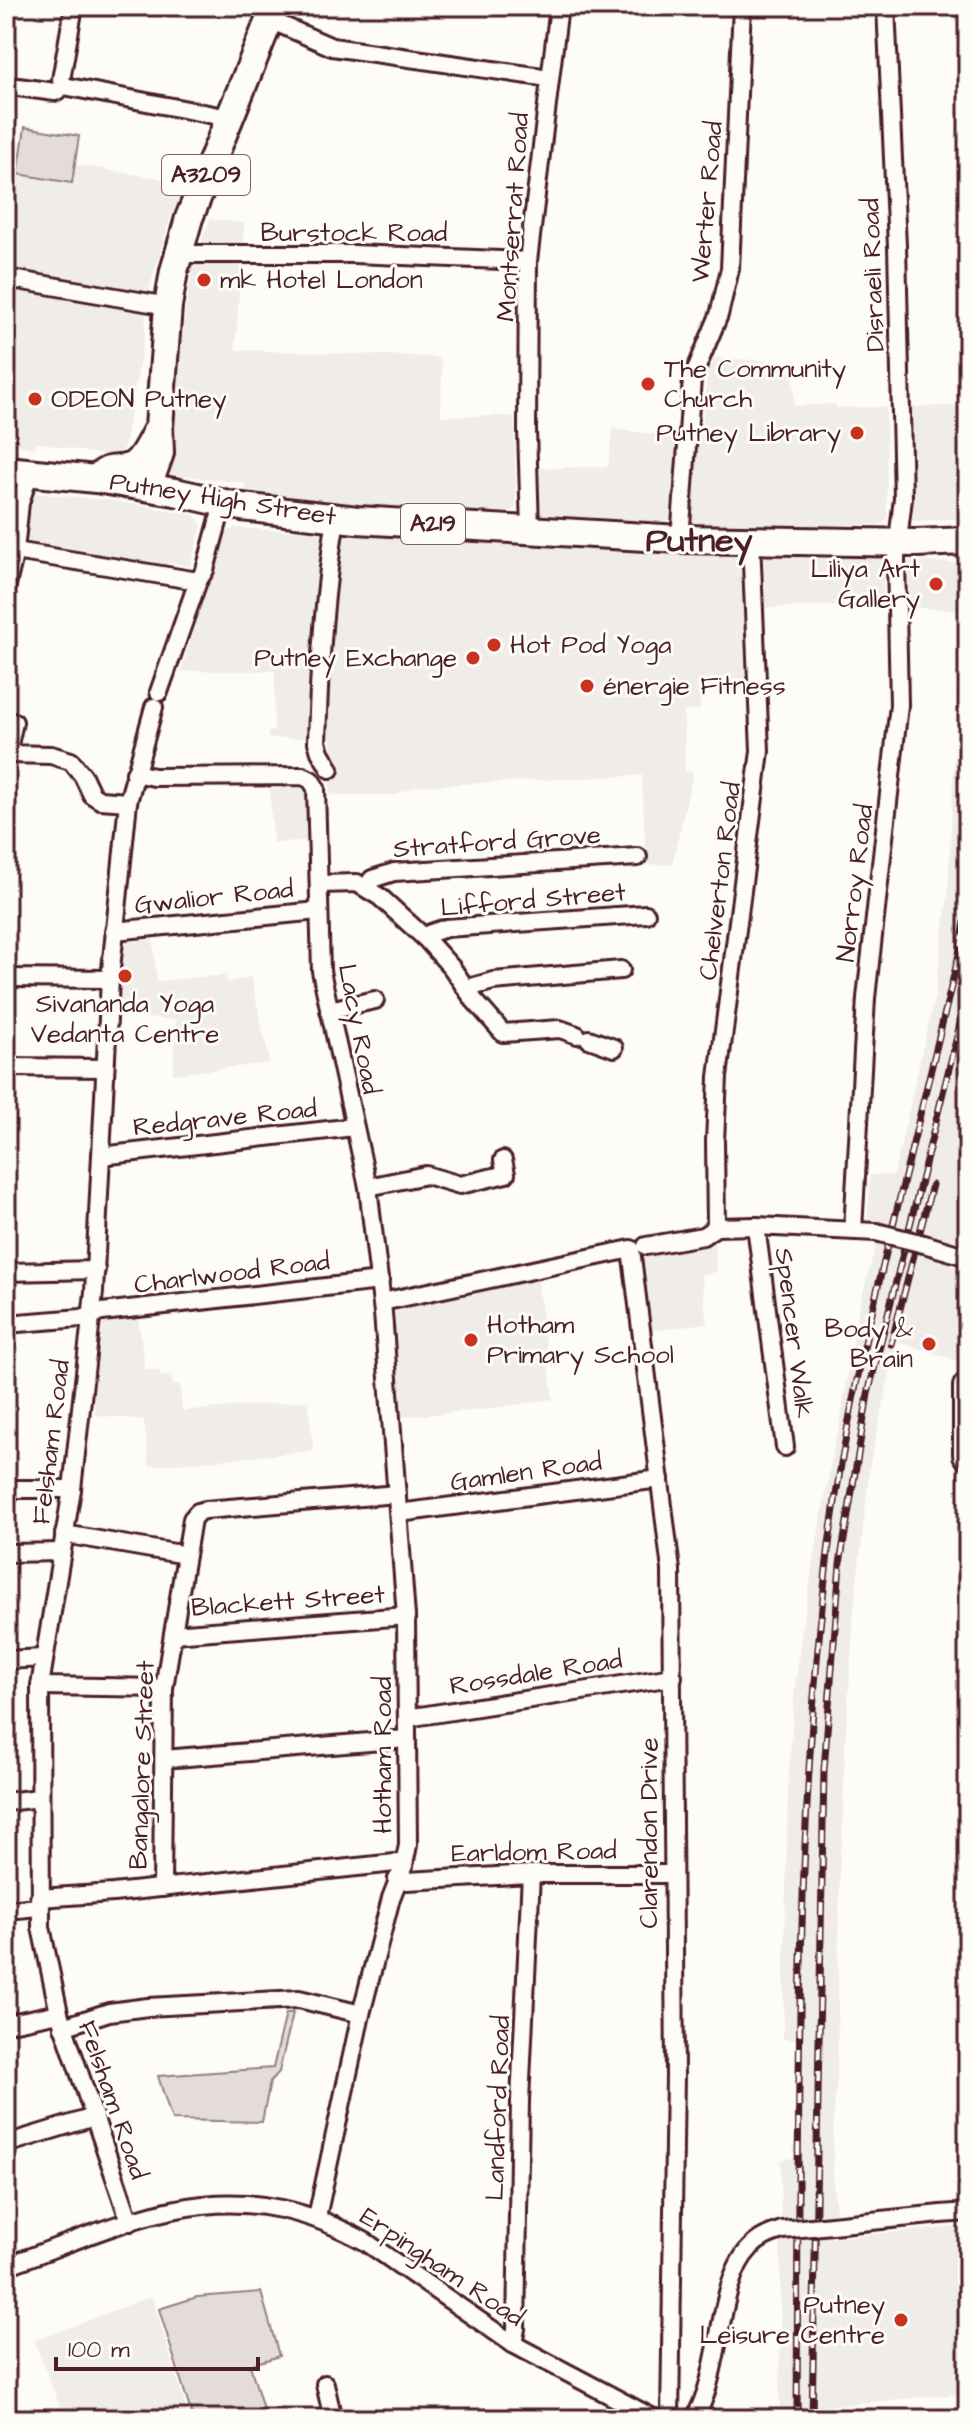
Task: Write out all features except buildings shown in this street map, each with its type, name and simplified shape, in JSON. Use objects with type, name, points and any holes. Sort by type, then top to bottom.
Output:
[{"type":"highway","points":[[968,1387],[968,1454]]},
{"type":"main road","name":"A3209","points":[[148,487],[160,453],[159,427],[168,306],[179,254],[189,218],[272,13]]},
{"type":"main road","name":"A3209","points":[[96,479],[108,469],[128,468],[136,463],[159,427]]},
{"type":"main road","name":"Putney High Street","points":[[18,471],[96,479],[223,504],[336,518],[680,539],[968,541]]},
{"type":"street","points":[[64,86],[61,80],[74,6]]},
{"type":"street","name":"Montserrat Road","points":[[530,529],[528,261],[559,6]]},
{"type":"street","name":"Werter Road","points":[[680,539],[692,379],[719,315],[730,269],[742,6]]},
{"type":"street","name":"Disraeli Road","points":[[886,6],[897,246],[903,498],[898,542]]},
{"type":"street","points":[[272,13],[332,47],[549,78]]},
{"type":"street","points":[[18,87],[55,92],[64,86],[229,118]]},
{"type":"street","name":"Burstock Road","points":[[179,254],[354,254],[528,261]]},
{"type":"street","points":[[6,278],[168,306]]},
{"type":"street","points":[[6,589],[15,551],[20,503],[18,471]]},
{"type":"street","name":"Felsham Road","points":[[130,2222],[61,2020],[47,1962],[39,1903],[40,1686],[72,1489],[96,1270],[110,979],[128,802],[157,699],[198,581],[205,570],[223,504]]},
{"type":"street","points":[[330,769],[317,742],[324,601],[336,518]]},
{"type":"street","name":"Chelverton Road","points":[[716,1227],[718,1077],[760,751],[751,540]]},
{"type":"street","name":"Norroy Road","points":[[853,1230],[866,998],[899,705],[898,542]]},
{"type":"street","points":[[15,551],[198,581]]},
{"type":"street","points":[[14,722],[7,754],[51,755],[71,761],[92,795],[100,800],[128,802]]},
{"type":"street","name":"Lacy Road","points":[[135,773],[154,777],[303,776],[314,784],[318,797],[321,971],[368,1187],[380,1281]]},
{"type":"street","name":"Stratford Grove","points":[[367,888],[372,879],[394,872],[638,857]]},
{"type":"street","points":[[319,884],[349,881],[380,897],[425,938],[503,1033],[560,1029],[614,1048]]},
{"type":"street","name":"Gwalior Road","points":[[114,931],[318,911]]},
{"type":"street","name":"Lifford Street","points":[[425,938],[446,928],[646,914]]},
{"type":"street","points":[[471,994],[493,981],[621,970]]},
{"type":"street","points":[[6,978],[110,979]]},
{"type":"street","points":[[329,1010],[375,1000]]},
{"type":"street","points":[[6,1067],[104,1068]]},
{"type":"street","name":"Redgrave Road","points":[[101,1156],[354,1127]]},
{"type":"street","points":[[368,1187],[426,1175],[460,1185],[506,1174],[503,1160]]},
{"type":"street","name":"Spencer Walk","points":[[756,1226],[785,1447]]},
{"type":"street","points":[[382,1302],[703,1236],[716,1227],[876,1232],[968,1257]]},
{"type":"street","name":"Clarendon Drive","points":[[638,1247],[671,1570],[675,2075],[670,2419]]},
{"type":"street","points":[[6,1272],[96,1270]]},
{"type":"street","name":"Hotham Road","points":[[317,2217],[361,2014],[408,1845],[406,1616],[380,1281]]},
{"type":"street","name":"Charlwood Road","points":[[6,1324],[380,1281]]},
{"type":"street","name":"Gamlen Road","points":[[399,1513],[660,1479]]},
{"type":"street","points":[[6,1489],[72,1489]]},
{"type":"street","name":"Bangalore Street","points":[[162,1888],[164,1688],[192,1519],[198,1512],[397,1494]]},
{"type":"street","points":[[64,1534],[186,1555]]},
{"type":"street","points":[[6,1553],[61,1552]]},
{"type":"street","name":"Blackett Street","points":[[173,1634],[406,1616]]},
{"type":"street","points":[[6,1660],[43,1658]]},
{"type":"street","name":"Rossdale Road","points":[[407,1718],[673,1677]]},
{"type":"street","points":[[40,1686],[164,1688]]},
{"type":"street","points":[[164,1759],[406,1739]]},
{"type":"street","points":[[6,1802],[39,1798]]},
{"type":"street","name":"Earldom Road","points":[[6,1910],[162,1888],[395,1863],[407,1881],[531,1874],[673,1874]]},
{"type":"street","name":"Landford Road","points":[[513,2344],[516,2329],[520,2101],[531,1874]]},
{"type":"street","points":[[6,2024],[61,2020],[148,2007],[299,1999],[361,2014]]},
{"type":"street","points":[[6,2144],[94,2117]]},
{"type":"street","name":"Erpingham Road","points":[[6,2266],[177,2208],[214,2203],[272,2207],[317,2217],[381,2251],[513,2344],[655,2419]]},
{"type":"street","points":[[694,2419],[703,2403],[719,2346],[733,2273],[756,2242],[782,2230],[968,2212]]},
{"type":"street","points":[[325,2384],[333,2419]]},
{"type":"shaded area","points":[[25,127],[79,136],[72,183],[18,174]]},
{"type":"shaded area","points":[[968,128],[968,518],[913,521],[911,407],[964,406],[963,129]]},
{"type":"shaded area","points":[[75,165],[184,185],[171,215],[147,296],[145,333],[124,448],[113,457],[36,442],[35,448],[6,442],[6,173],[71,183]]},
{"type":"shaded area","points":[[210,219],[244,223],[235,350],[439,357],[439,362],[442,362],[441,416],[514,416],[516,508],[508,512],[353,505],[245,490],[245,483],[170,474],[180,350],[192,267]]},
{"type":"shaded area","points":[[713,358],[793,362],[794,406],[836,404],[836,408],[886,407],[887,519],[881,524],[783,527],[692,524],[695,438],[701,438],[707,374]]},
{"type":"shaded area","points":[[613,429],[676,437],[670,519],[666,522],[536,515],[540,468],[608,467]]},
{"type":"shaded area","points":[[34,493],[110,500],[194,515],[202,525],[190,566],[168,562],[167,567],[119,557],[31,547],[26,536]]},
{"type":"shaded area","points":[[235,528],[738,554],[741,558],[745,680],[700,682],[700,710],[684,711],[685,772],[693,773],[672,864],[646,865],[642,775],[418,786],[394,795],[330,795],[331,738],[268,738],[268,732],[274,730],[275,671],[181,671],[224,533]]},
{"type":"shaded area","points":[[764,556],[884,558],[883,600],[837,600],[837,605],[766,608]]},
{"type":"shaded area","points":[[908,563],[968,564],[968,1294],[962,1322],[958,1321],[955,1331],[964,1334],[958,1361],[897,1341],[870,1464],[854,1610],[845,1746],[840,1848],[837,2077],[833,2121],[836,2213],[831,2238],[968,2226],[968,2393],[829,2406],[828,2419],[780,2419],[781,2160],[794,2158],[796,2040],[783,2039],[788,1788],[794,1699],[802,1627],[859,1307],[882,1223],[868,1219],[870,1175],[894,1175],[935,995],[948,896],[961,611],[910,607]]},
{"type":"shaded area","points":[[304,788],[307,841],[273,843],[270,789]]},
{"type":"shaded area","points":[[153,940],[157,981],[226,975],[227,983],[251,977],[270,1063],[173,1074],[176,1020],[118,1016],[123,946],[126,942]]},
{"type":"shaded area","points":[[715,1244],[716,1272],[701,1275],[707,1323],[649,1331],[641,1264],[650,1253]]},
{"type":"shaded area","name":"Hotham Primary School","points":[[537,1276],[553,1399],[402,1417],[396,1310]]},
{"type":"shaded area","points":[[138,1317],[145,1370],[159,1370],[161,1376],[171,1375],[173,1385],[180,1385],[182,1411],[308,1401],[314,1451],[149,1466],[144,1420],[95,1415],[94,1396],[103,1322]]},
{"type":"shaded area","points":[[286,2013],[293,2013],[279,2072],[270,2082],[262,2122],[172,2120],[158,2076],[273,2068]]},
{"type":"shaded area","points":[[261,2292],[279,2356],[250,2365],[266,2419],[193,2419],[159,2309],[197,2297]]},
{"type":"shaded area","points":[[152,2296],[189,2419],[65,2419],[34,2341]]},
{"type":"railway","points":[[797,2419],[803,1887],[808,1781],[826,1570],[839,1475],[857,1382],[960,950],[968,905]]},
{"type":"railway","points":[[812,2419],[824,1770],[840,1564],[868,1394],[968,992]]},
{"type":"railway","points":[[891,1344],[932,1185]]},
{"type":"place","name":"mk Hotel London","points":[[204,280]]},
{"type":"place","name":"The Community Church","points":[[648,384]]},
{"type":"place","name":"ODEON Putney","points":[[35,399]]},
{"type":"place","name":"Putney Library","points":[[857,433]]},
{"type":"place","name":"Liliya Art Gallery","points":[[936,584]]},
{"type":"place","name":"Hot Pod Yoga","points":[[494,645]]},
{"type":"place","name":"Putney Exchange","points":[[473,658]]},
{"type":"place","name":"énergie Fitness","points":[[587,686]]},
{"type":"place","name":"Sivananda Yoga Vedanta Centre","points":[[125,976]]},
{"type":"place","name":"Hotham Primary School","points":[[471,1340]]},
{"type":"place","name":"Body & Brain","points":[[929,1344]]},
{"type":"place","name":"Putney Leisure Centre","points":[[901,2320]]},
{"type":"district","name":"Putney","points":[[699,541]]}]
